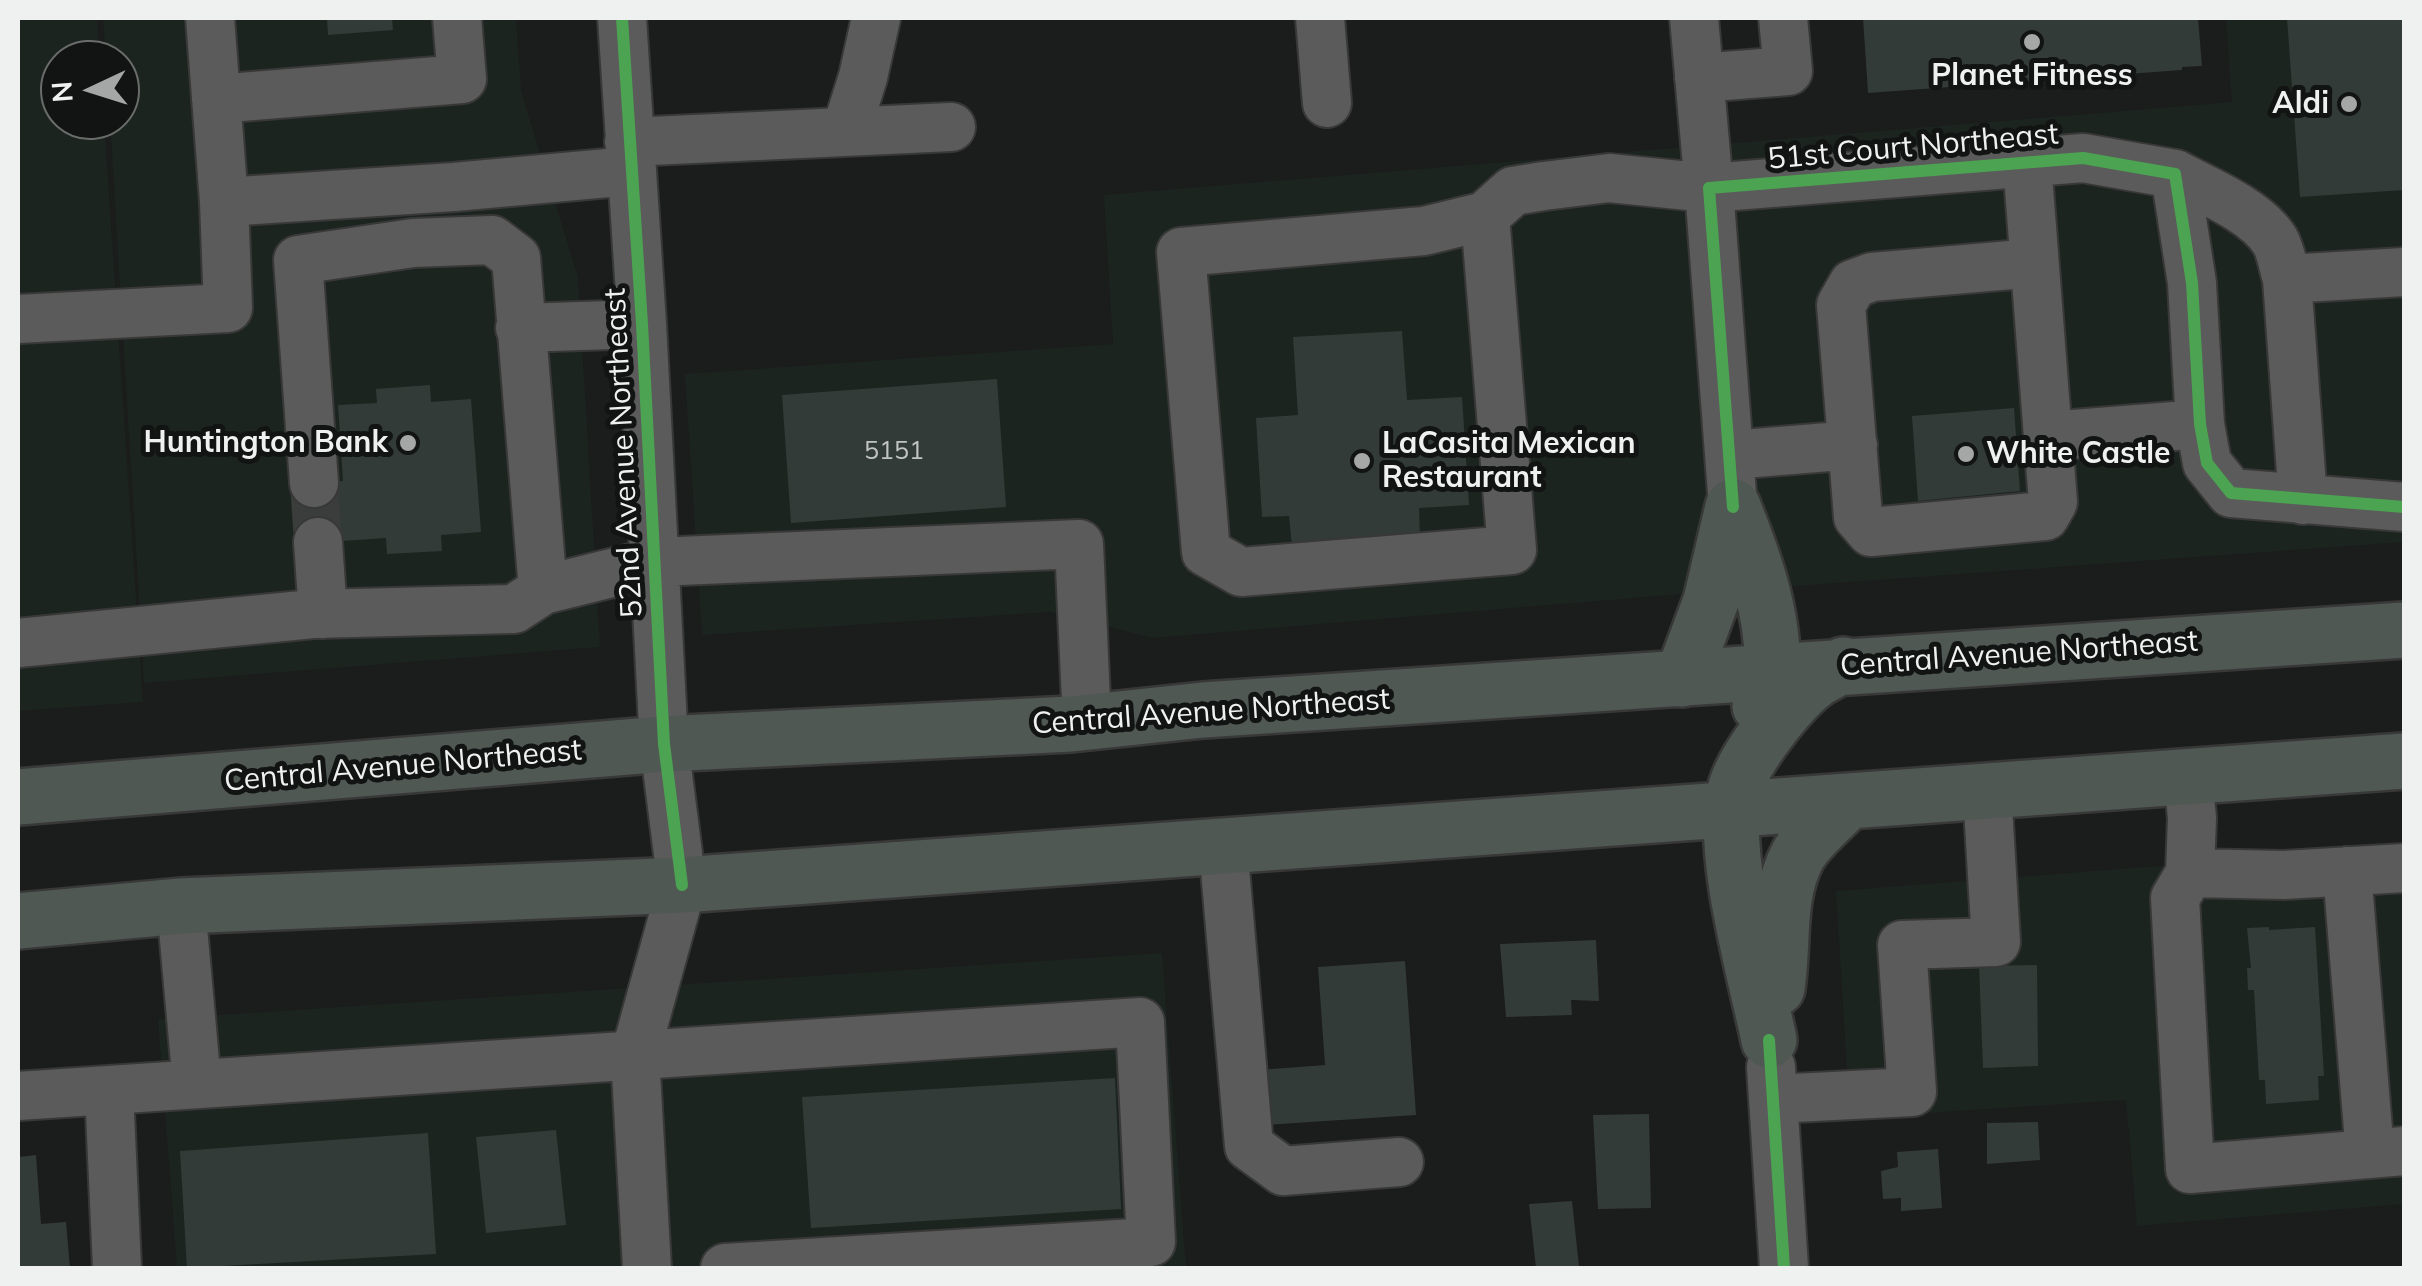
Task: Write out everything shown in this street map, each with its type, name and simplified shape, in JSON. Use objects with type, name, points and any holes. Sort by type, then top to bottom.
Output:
[{"type":"main road","points":[[1635,819],[1702,788],[1725,766],[1759,710],[1772,671],[1756,564],[1732,481]]},
{"type":"main road","points":[[1682,678],[1711,601],[1732,481]]},
{"type":"main road","name":"Central Avenue Northeast","points":[[18,797],[664,744],[1087,722],[1203,710],[1842,665],[2404,630]]},
{"type":"main road","points":[[1769,1040],[1735,875],[1735,790],[1743,771],[1784,714],[1815,681],[1842,665]]},
{"type":"main road","points":[[18,921],[181,906],[682,885],[1732,812],[2404,760]]},
{"type":"main road","points":[[1769,1040],[1788,880],[1800,852],[1847,802]]},
{"type":"street","points":[[18,319],[228,308],[210,18]]},
{"type":"street","points":[[216,100],[462,80],[457,18]]},
{"type":"street","name":"52nd Avenue Northeast","points":[[622,18],[664,744],[682,885]]},
{"type":"street","points":[[846,131],[876,18]]},
{"type":"street","points":[[1320,18],[1328,103]]},
{"type":"street","points":[[1694,18],[1732,481],[1852,445]]},
{"type":"street","points":[[1698,78],[1788,72],[1783,18]]},
{"type":"street","points":[[224,202],[846,131],[952,127]]},
{"type":"street","name":"51st Court Northeast","points":[[1485,216],[1512,550],[1241,572],[1206,552],[1181,252],[1424,232],[1485,216],[1513,190],[1609,178],[1709,188],[2083,158],[2175,174],[2234,205],[2275,241],[2287,278],[2303,500]]},
{"type":"street","points":[[2026,162],[2053,502],[2045,516],[1871,532],[1858,518],[1841,305],[1853,284],[1872,277],[2034,263]]},
{"type":"street","points":[[2175,174],[2192,283],[2200,424],[2207,463],[2231,493],[2404,507]]},
{"type":"street","points":[[314,483],[298,260],[413,244],[492,240],[516,258],[543,590]]},
{"type":"street","points":[[2287,278],[2404,272]]},
{"type":"street","points":[[520,328],[642,324]]},
{"type":"street","points":[[2048,436],[2200,424]]},
{"type":"street","points":[[318,542],[322,614]]},
{"type":"street","points":[[18,643],[322,614],[514,609],[543,590],[656,562],[1079,544],[1087,722]]},
{"type":"street","points":[[2188,776],[2192,818],[2190,873],[2175,898],[2190,1169],[2387,1153],[2347,871]]},
{"type":"street","points":[[1774,1099],[1912,1092],[1902,946],[1996,942],[1987,790]]},
{"type":"street","points":[[1223,846],[1249,1146],[1283,1170],[1399,1162]]},
{"type":"street","points":[[2190,873],[2284,875],[2404,868]]},
{"type":"street","points":[[647,1268],[636,1055],[682,885]]},
{"type":"street","points":[[181,906],[197,1084]]},
{"type":"street","points":[[18,1096],[1140,1022],[1151,1242],[725,1268]]},
{"type":"street","points":[[1769,1040],[1784,1268]]},
{"type":"street","points":[[108,1090],[117,1268]]},
{"type":"shaded area","points":[[18,18],[97,18],[99,40],[40,40],[40,140],[105,140],[143,702],[18,711]]},
{"type":"shaded area","points":[[103,18],[516,18],[521,91],[578,277],[600,647],[144,683],[111,140],[140,140],[140,40],[105,40]]},
{"type":"shaded area","points":[[2226,18],[2404,18],[2404,542],[1670,595],[1153,638],[1050,612],[702,635],[685,374],[1113,344],[1104,195],[2232,102]]},
{"type":"shaded area","points":[[2404,847],[2404,1204],[2137,1226],[2126,1100],[1850,1118],[1836,891]]},
{"type":"shaded area","points":[[1162,953],[1186,1268],[177,1268],[158,1019]]},
{"type":"building","points":[[327,18],[392,18],[393,30],[328,35]]},
{"type":"building","name":"Planet Fitness","points":[[1863,18],[2198,18],[2202,66],[1868,93]]},
{"type":"building","name":"Aldi","points":[[2287,18],[2404,18],[2404,190],[2300,197]]},
{"type":"building","name":"LaCasita Mexican Restaurant","points":[[1402,331],[1407,400],[1462,397],[1469,505],[1419,508],[1420,538],[1292,546],[1289,516],[1262,517],[1256,418],[1298,415],[1293,337]]},
{"type":"building","points":[[997,379],[1006,507],[791,523],[782,395]]},
{"type":"building","name":"Huntington Bank","points":[[430,385],[431,402],[471,399],[481,532],[441,535],[442,551],[387,554],[386,538],[297,544],[293,484],[343,481],[338,405],[377,403],[376,389]]},
{"type":"building","name":"White Castle","points":[[2014,408],[2020,491],[1918,501],[1912,416]]},
{"type":"building","points":[[2315,927],[2324,1076],[2318,1076],[2319,1100],[2266,1104],[2265,1080],[2259,1080],[2254,990],[2248,990],[2247,968],[2251,968],[2247,928]]},
{"type":"building","points":[[1596,940],[1599,1001],[1571,1000],[1572,1015],[1506,1017],[1500,944]]},
{"type":"building","points":[[1405,961],[1416,1115],[1265,1125],[1259,1070],[1325,1065],[1318,967]]},
{"type":"building","points":[[2037,965],[2038,1066],[1983,1068],[1979,966]]},
{"type":"building","points":[[1115,1078],[1121,1209],[811,1228],[802,1097]]},
{"type":"building","points":[[1649,1114],[1651,1208],[1598,1209],[1593,1115]]},
{"type":"building","points":[[2038,1122],[2040,1160],[1987,1164],[1987,1123]]},
{"type":"building","points":[[556,1130],[566,1225],[486,1233],[476,1137]]},
{"type":"building","points":[[428,1133],[436,1254],[187,1268],[180,1151]]},
{"type":"building","points":[[1938,1149],[1942,1208],[1901,1211],[1901,1198],[1883,1199],[1881,1171],[1898,1167],[1897,1152]]},
{"type":"building","points":[[36,1155],[41,1224],[66,1222],[70,1268],[18,1268],[19,1157]]},
{"type":"building","points":[[1572,1201],[1579,1266],[1536,1268],[1529,1204]]},
{"type":"tunnel","points":[[314,483],[318,542]]},
{"type":"cycle path","points":[[622,18],[664,744],[682,885]]},
{"type":"cycle path","points":[[1733,507],[1709,188],[2083,158],[2175,174],[2192,283],[2200,424],[2207,463],[2231,493],[2404,507]]},
{"type":"cycle path","points":[[1769,1040],[1784,1268]]},
{"type":"place","name":"Planet Fitness","points":[[2032,42]]},
{"type":"place","name":"Aldi","points":[[2349,104]]},
{"type":"place","name":"Huntington Bank","points":[[408,443]]},
{"type":"place","name":"White Castle","points":[[1966,454]]},
{"type":"place","name":"LaCasita Mexican Restaurant","points":[[1362,461]]}]
